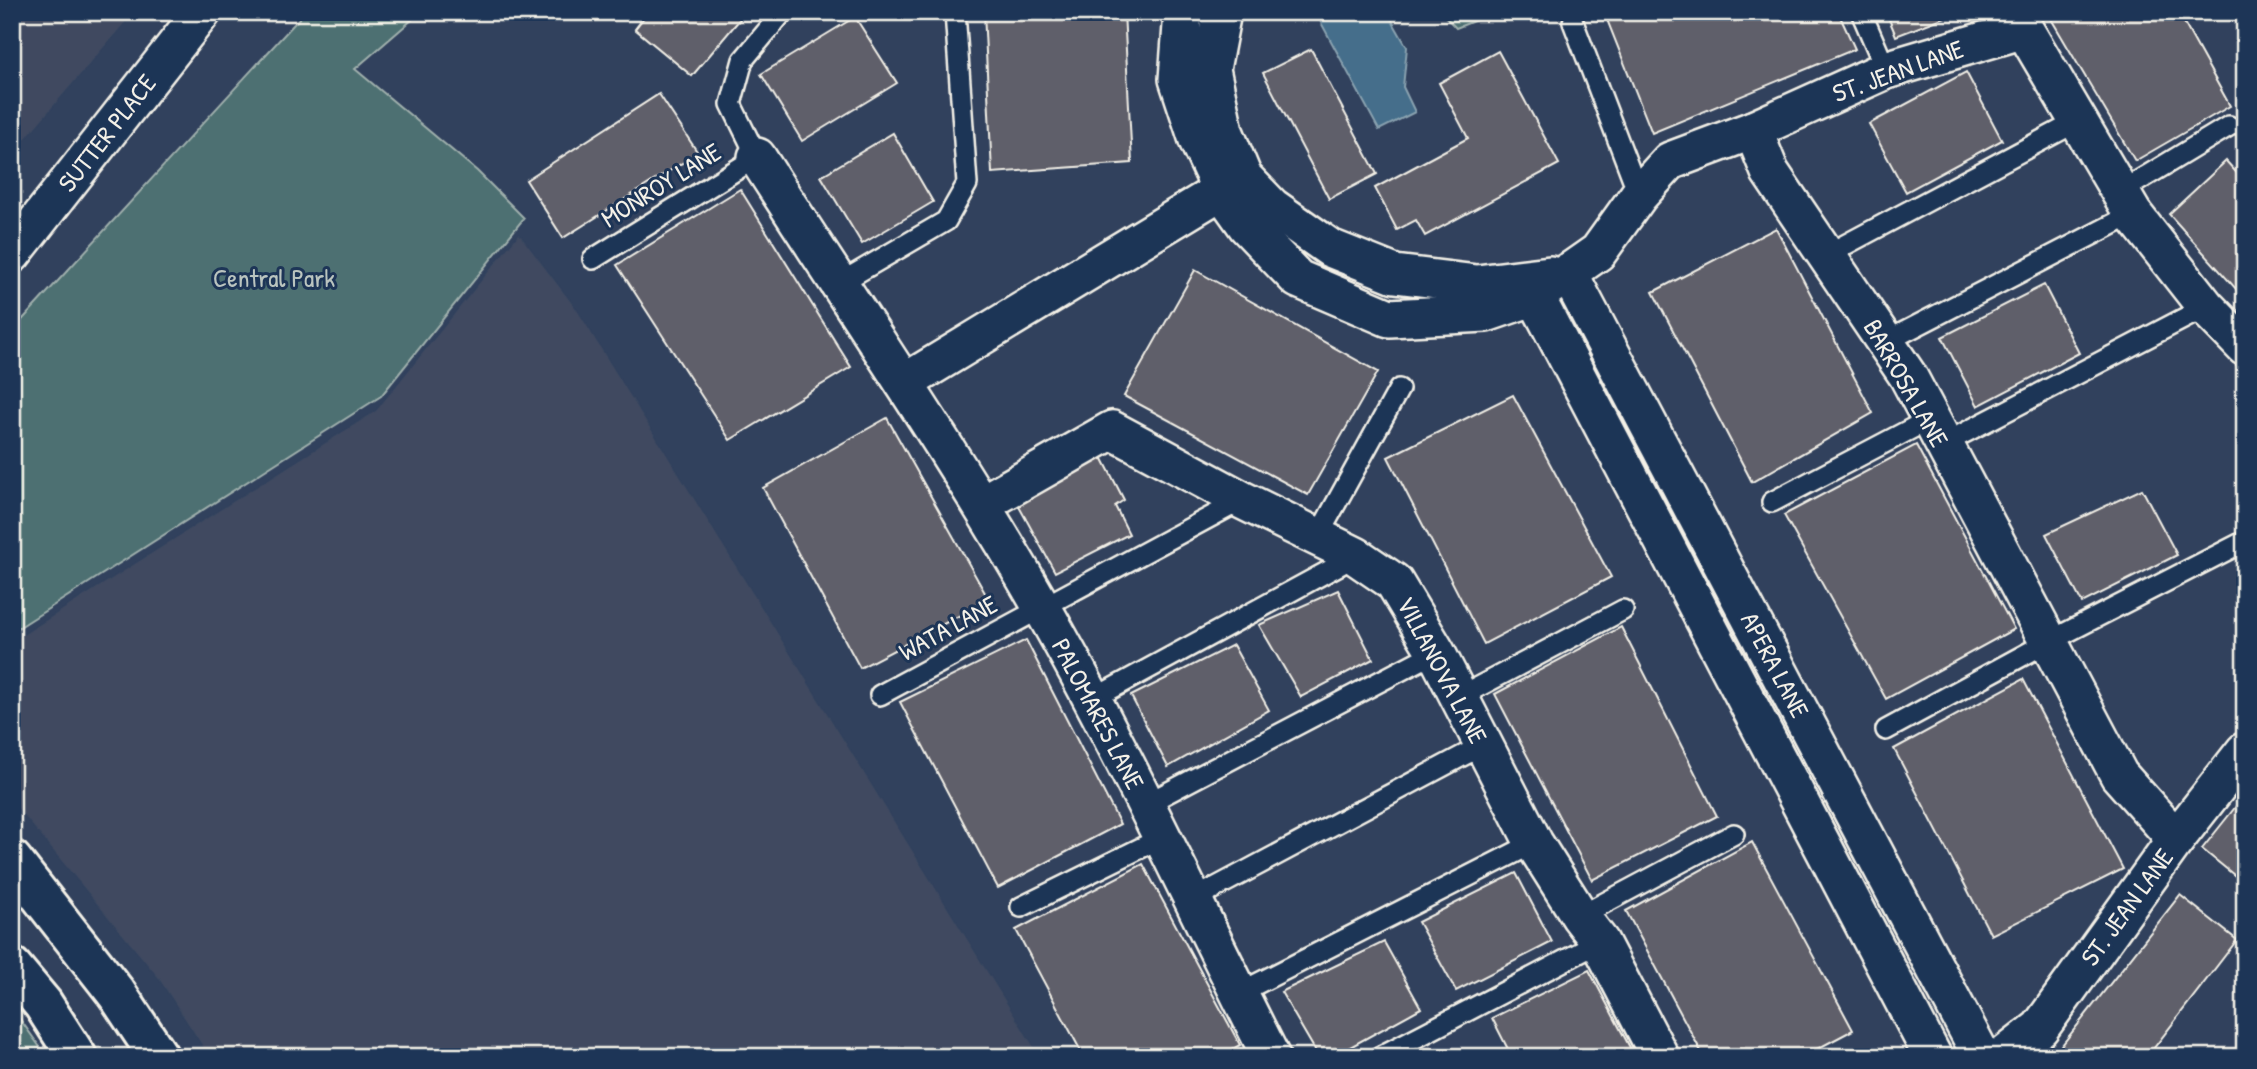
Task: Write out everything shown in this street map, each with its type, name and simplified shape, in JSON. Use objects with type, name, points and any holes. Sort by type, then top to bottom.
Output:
[{"type":"main road","points":[[12,860],[117,994],[159,1057]]},
{"type":"main road","points":[[12,967],[43,1004],[77,1057]]},
{"type":"street","name":"SUTTER PLACE","points":[[12,254],[202,12]]},
{"type":"street","points":[[1182,12],[1178,79],[1198,140],[1233,184],[1272,207],[1330,248],[1395,274],[1477,284],[1568,272]]},
{"type":"street","points":[[1222,12],[1211,69],[1233,184],[1247,226],[1298,279],[1389,318],[1486,313],[1535,296],[1568,272]]},
{"type":"street","name":"ST. JEAN LANE","points":[[1568,272],[1598,252],[1639,195],[1670,161],[1753,130],[1886,70],[2024,29],[2126,203],[2206,307],[2245,347]]},
{"type":"street","name":"BARROSA LANE","points":[[1753,130],[1770,172],[1908,376],[2119,775],[2176,839]]},
{"type":"street","name":"PALOMARES LANE","points":[[757,157],[982,504],[1042,607],[1146,804],[1270,1057]]},
{"type":"street","points":[[904,383],[1233,184]]},
{"type":"street","name":"APERA LANE","points":[[1568,272],[1982,1057]]},
{"type":"street","name":"APERA LANE","points":[[1535,296],[1933,1057]]},
{"type":"street","name":"VILLANOVA LANE","points":[[982,504],[1112,430],[1242,500],[1356,556],[1394,582],[1436,652],[1534,843],[1590,929],[1660,1057]]},
{"type":"street","name":"ST. JEAN LANE","points":[[2003,1057],[2040,1028],[2176,839],[2245,751]]},
{"type":"lane","points":[[757,157],[731,104],[743,60],[783,12]]},
{"type":"lane","points":[[838,284],[946,221],[967,184],[955,12]]},
{"type":"lane","points":[[1861,12],[1886,70]]},
{"type":"lane","points":[[1573,22],[1639,195]]},
{"type":"lane","points":[[1826,255],[2078,121]]},
{"type":"lane","points":[[1885,342],[2126,203],[2229,126]]},
{"type":"lane","name":"MONROY LANE","points":[[593,258],[757,157]]},
{"type":"lane","points":[[1772,502],[1937,432],[2206,307]]},
{"type":"lane","points":[[1318,536],[1399,389]]},
{"type":"lane","name":"WATA LANE","points":[[880,695],[1242,500]]},
{"type":"lane","points":[[1886,730],[2048,642],[2245,541]]},
{"type":"lane","points":[[1091,700],[1356,556]]},
{"type":"lane","points":[[1459,697],[1623,610]]},
{"type":"lane","points":[[1146,804],[1436,652]]},
{"type":"lane","points":[[1192,900],[1483,745]]},
{"type":"lane","points":[[1378,1057],[1590,929],[1734,834]]},
{"type":"lane","points":[[1021,907],[1161,838]]},
{"type":"lane","points":[[1239,993],[1534,843]]},
{"type":"shaded area","points":[[12,12],[134,12],[12,154]]},
{"type":"shaded area","points":[[1327,12],[1387,12],[1407,47],[1403,87],[1415,112],[1379,130],[1318,17]]},
{"type":"shaded area","points":[[519,234],[577,310],[1040,1057],[210,1057],[158,977],[12,801],[12,642],[376,411]]},
{"type":"green space","name":"Central Park","points":[[305,12],[421,12],[355,69],[477,171],[524,218],[381,396],[12,632],[12,331]]},
{"type":"green space","points":[[1441,12],[1496,12],[1456,28]]},
{"type":"green space","points":[[12,1008],[47,1057],[12,1057]]},
{"type":"building","points":[[648,12],[746,12],[692,76],[635,29]]},
{"type":"building","points":[[984,12],[1124,12],[1132,163],[992,173]]},
{"type":"building","points":[[1604,12],[1838,12],[1855,49],[1652,133]]},
{"type":"building","points":[[1886,12],[1958,12],[1896,36]]},
{"type":"building","points":[[2047,12],[2178,12],[2230,106],[2135,161]]},
{"type":"building","points":[[855,17],[897,83],[802,141],[761,74]]},
{"type":"building","points":[[1311,49],[1377,174],[1329,199],[1263,73]]},
{"type":"building","points":[[1498,51],[1559,164],[1425,236],[1416,220],[1397,230],[1375,188],[1468,138],[1439,83]]},
{"type":"building","points":[[1966,72],[2002,140],[1906,192],[1869,124]]},
{"type":"building","points":[[659,94],[698,153],[563,238],[526,180]]},
{"type":"building","points":[[893,133],[933,202],[862,244],[821,176]]},
{"type":"building","points":[[2226,161],[2245,182],[2245,299],[2169,214]]},
{"type":"building","points":[[740,189],[851,367],[730,440],[617,265]]},
{"type":"building","points":[[1776,228],[1873,413],[1752,482],[1653,292]]},
{"type":"building","points":[[1195,270],[1378,372],[1308,495],[1124,396]]},
{"type":"building","points":[[2044,285],[2079,353],[1978,406],[1942,337]]},
{"type":"building","points":[[1513,395],[1611,577],[1484,644],[1388,457]]},
{"type":"building","points":[[887,418],[989,600],[860,668],[763,488]]},
{"type":"building","points":[[1916,445],[2014,629],[1886,699],[1784,515]]},
{"type":"building","points":[[1102,457],[1124,500],[1115,506],[1129,534],[1055,572],[1017,503]]},
{"type":"building","points":[[2142,489],[2177,555],[2082,603],[2046,534]]},
{"type":"building","points":[[1338,590],[1373,659],[1301,697],[1259,625]]},
{"type":"building","points":[[1621,627],[1717,816],[1592,880],[1495,694]]},
{"type":"building","points":[[1026,640],[1120,824],[998,888],[900,702]]},
{"type":"building","points":[[1233,645],[1269,710],[1168,767],[1131,696]]},
{"type":"building","points":[[2023,679],[2123,869],[1991,935],[1894,749]]},
{"type":"building","points":[[2245,795],[2245,884],[2202,849]]},
{"type":"building","points":[[1752,842],[1853,1030],[1802,1057],[1704,1057],[1626,911]]},
{"type":"building","points":[[1143,864],[1240,1045],[1218,1057],[1084,1057],[1016,930]]},
{"type":"building","points":[[1516,873],[1552,942],[1456,991],[1418,922]]},
{"type":"building","points":[[2180,895],[2237,940],[2147,1057],[2058,1057],[2055,1054]]},
{"type":"building","points":[[1384,942],[1421,1008],[1332,1057],[1319,1057],[1281,992]]},
{"type":"building","points":[[1589,970],[1635,1057],[1512,1057],[1492,1018]]}]
